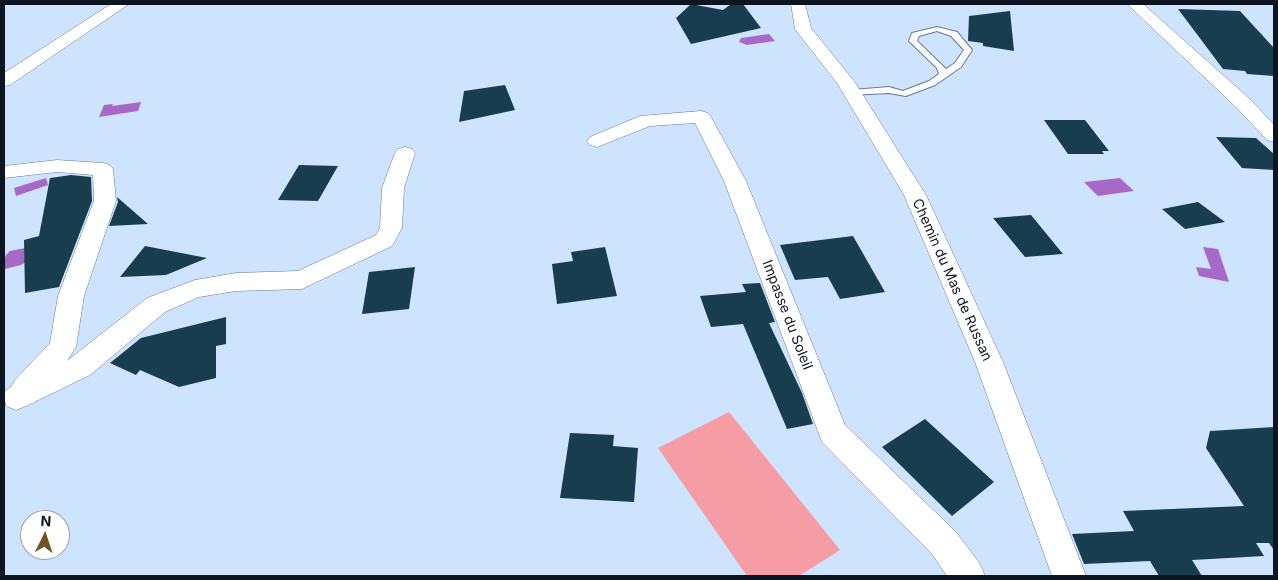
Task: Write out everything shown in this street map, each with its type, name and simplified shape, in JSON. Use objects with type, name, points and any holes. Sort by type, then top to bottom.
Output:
[{"type":"street","points":[[4,80],[121,4]]},
{"type":"street","name":"Chemin du Mas de Russan","points":[[798,4],[803,29],[852,93],[919,204],[989,362],[1069,576]]},
{"type":"street","points":[[1134,4],[1244,104],[1274,136]]},
{"type":"street","name":"Impasse du Soleil","points":[[597,141],[647,120],[701,117],[736,182],[833,433],[944,543],[968,576]]},
{"type":"street","points":[[10,402],[80,367],[156,305],[195,289],[236,282],[302,280],[384,240],[391,228],[393,188],[405,153]]},
{"type":"street","points":[[4,172],[57,166],[102,168],[105,201],[71,296],[62,347],[10,402]]},
{"type":"lane","points":[[852,93],[889,90],[903,94],[932,83],[944,75],[958,65],[968,50],[954,34],[937,29],[925,31],[915,35],[913,41],[941,67],[944,75]]},
{"type":"shaded area","points":[[769,34],[775,41],[747,45],[739,42],[741,38]]},
{"type":"shaded area","points":[[141,102],[138,111],[99,117],[104,105],[113,104],[112,106]]},
{"type":"shaded area","points":[[46,178],[48,185],[16,196],[14,188]]},
{"type":"shaded area","points":[[1120,178],[1134,191],[1098,196],[1084,182]]},
{"type":"shaded area","points":[[30,247],[35,257],[21,265],[5,269],[4,259],[10,251]]},
{"type":"shaded area","points":[[1203,247],[1218,249],[1229,282],[1199,276],[1196,267],[1211,269]]},
{"type":"shaded area","points":[[729,412],[840,550],[799,576],[747,576],[658,448]]},
{"type":"building","points":[[691,4],[723,10],[731,4],[743,4],[761,28],[691,44],[676,18]]},
{"type":"building","points":[[1178,9],[1240,11],[1274,48],[1274,76],[1247,74],[1245,71],[1223,69]]},
{"type":"building","points":[[1010,11],[1014,51],[983,46],[983,43],[968,41],[969,16]]},
{"type":"building","points":[[505,85],[515,110],[459,122],[464,91]]},
{"type":"building","points":[[1044,120],[1085,120],[1109,151],[1102,151],[1104,154],[1068,154]]},
{"type":"building","points":[[1216,137],[1256,138],[1274,154],[1274,170],[1242,168]]},
{"type":"building","points":[[299,165],[338,166],[318,201],[278,200]]},
{"type":"building","points":[[71,175],[91,177],[92,201],[59,287],[25,293],[24,240],[39,236],[50,178]]},
{"type":"building","points":[[117,197],[148,224],[109,226],[118,202]]},
{"type":"building","points":[[1198,202],[1225,222],[1185,229],[1162,209]]},
{"type":"building","points":[[1031,215],[1063,254],[1025,257],[993,218]]},
{"type":"building","points":[[853,236],[885,292],[840,299],[828,277],[795,280],[780,245]]},
{"type":"building","points":[[145,246],[207,258],[166,275],[120,277]]},
{"type":"building","points":[[605,247],[617,296],[557,304],[552,264],[573,261],[571,252]]},
{"type":"building","points":[[415,267],[409,309],[362,314],[369,272]]},
{"type":"building","points":[[760,283],[775,322],[769,323],[802,393],[813,424],[787,429],[743,324],[711,327],[700,296],[746,292],[742,284]]},
{"type":"building","points":[[226,317],[226,344],[216,346],[216,378],[179,387],[140,370],[136,375],[110,363],[141,338]]},
{"type":"building","points":[[925,419],[994,482],[952,516],[882,447]]},
{"type":"building","points":[[1274,427],[1274,550],[1269,543],[1256,543],[1264,556],[1192,560],[1202,576],[1159,576],[1150,561],[1084,564],[1072,534],[1134,531],[1123,511],[1244,506],[1206,448],[1210,431]]},
{"type":"building","points":[[570,433],[614,435],[613,446],[638,448],[634,502],[560,498]]}]
